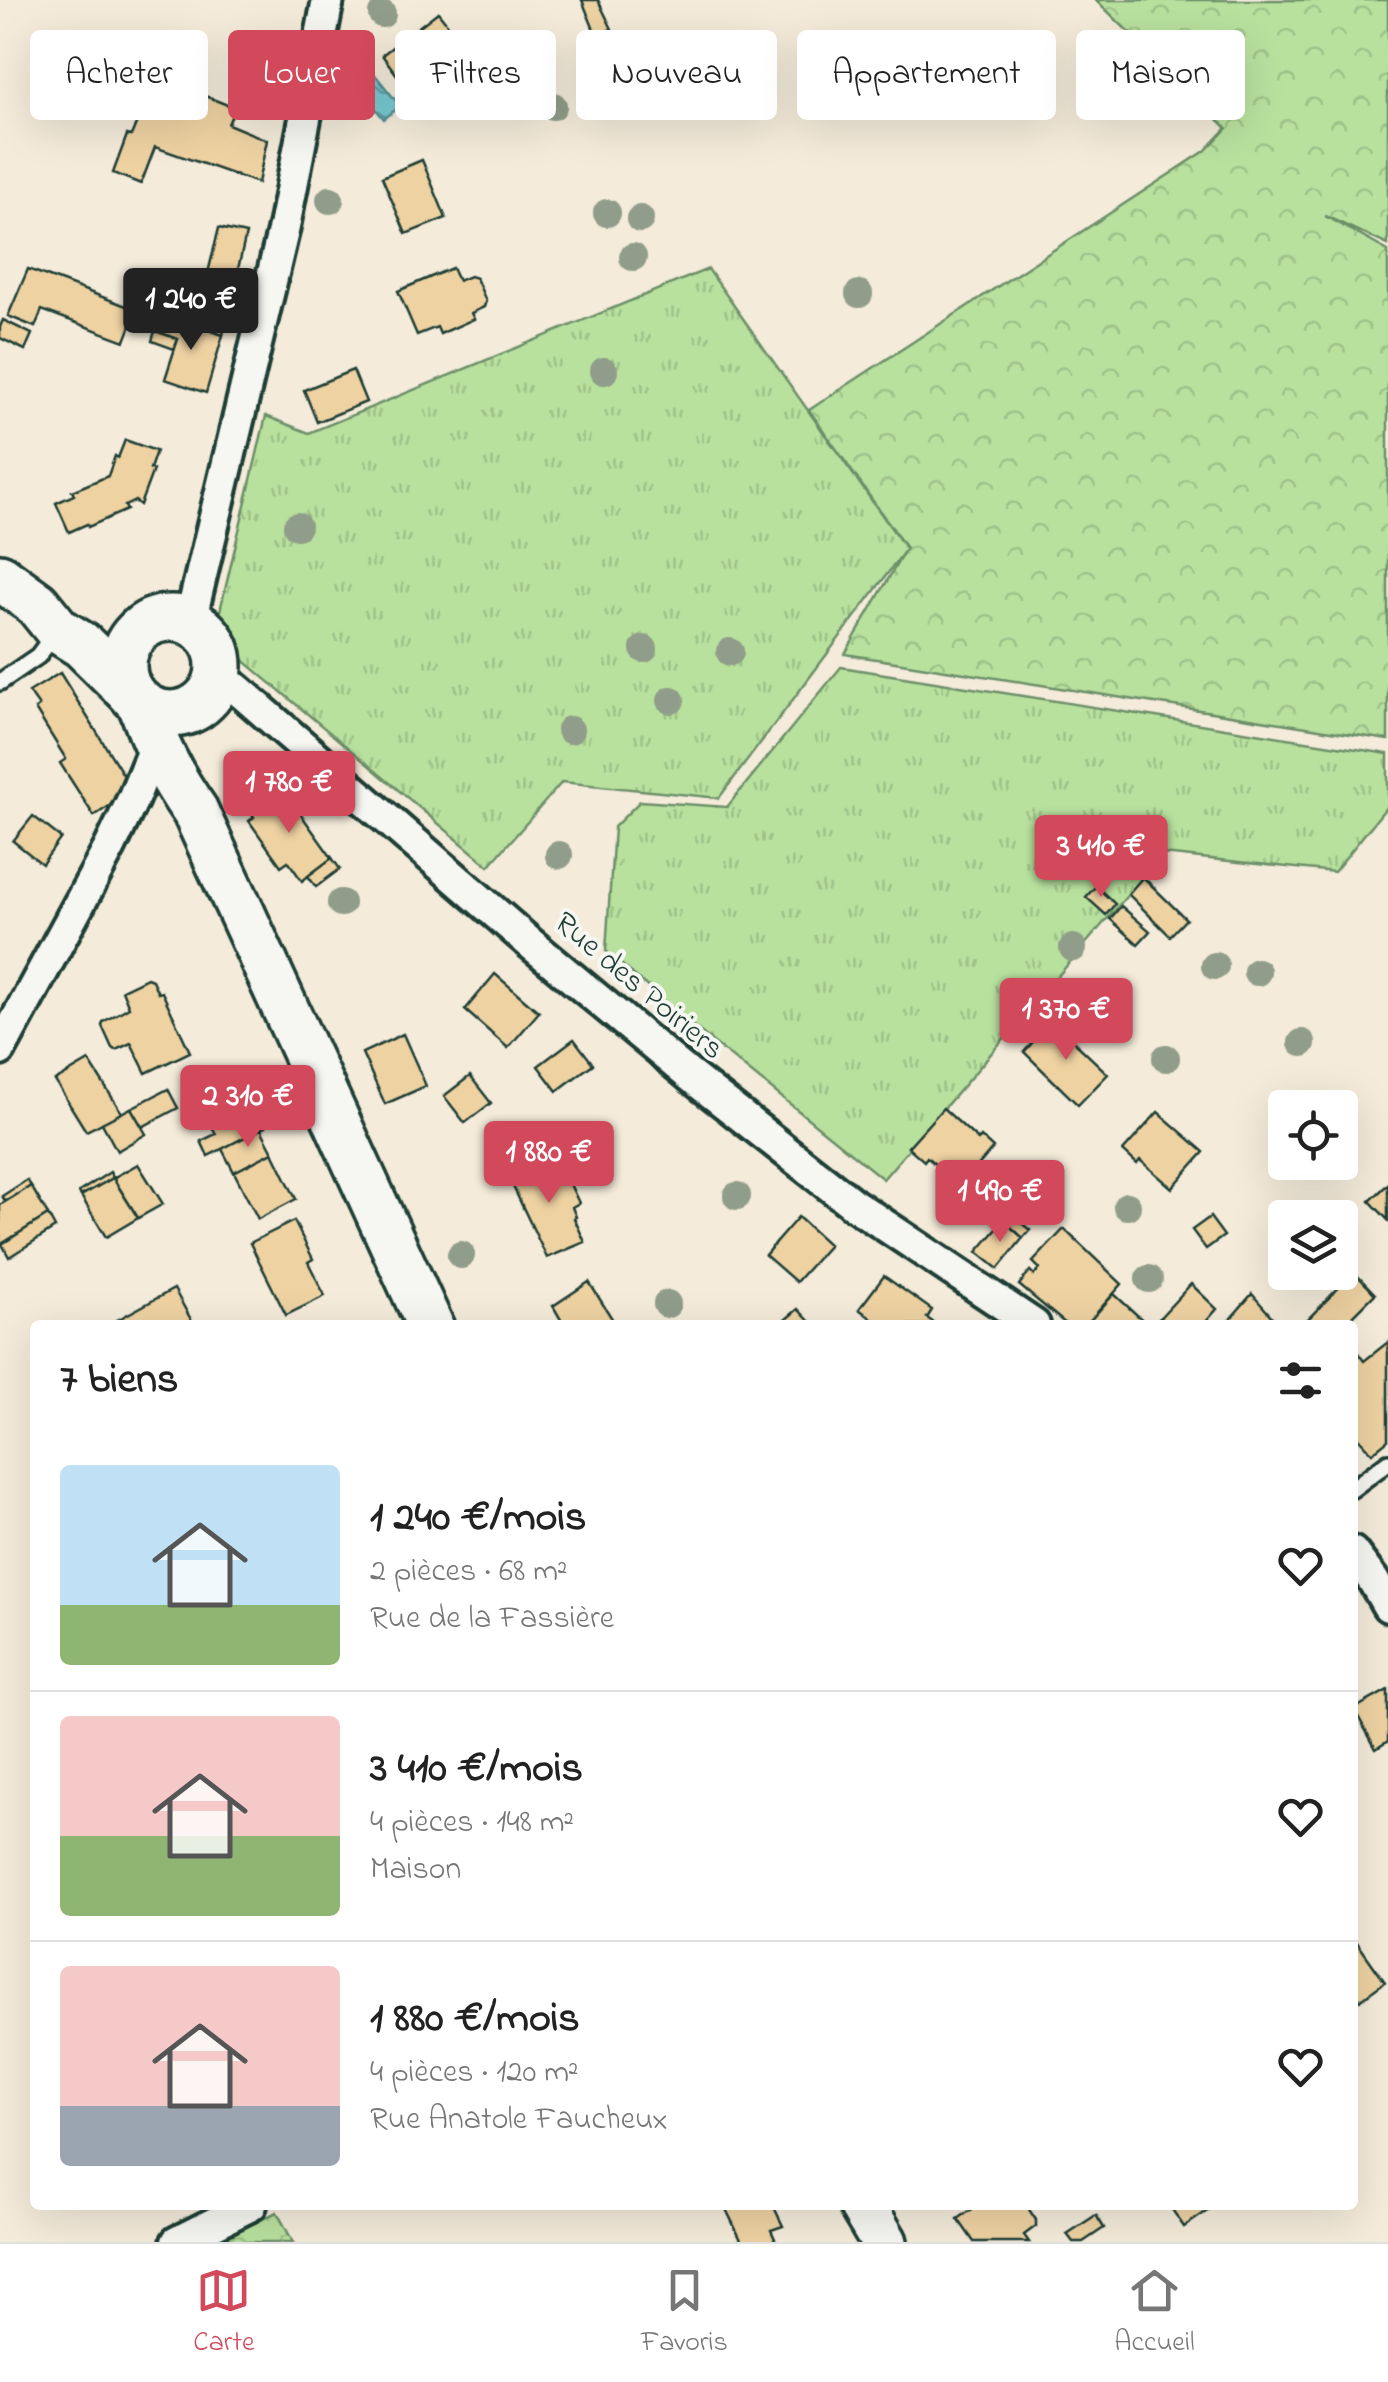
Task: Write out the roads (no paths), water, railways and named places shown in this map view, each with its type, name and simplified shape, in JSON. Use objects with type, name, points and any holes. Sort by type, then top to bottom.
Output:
[{"type":"main road","points":[[0,578],[82,645],[142,714]]},
{"type":"main road","points":[[48,617],[146,625],[175,618],[204,631],[214,644],[219,660],[201,697],[185,756],[195,811]]},
{"type":"main road","points":[[146,625],[127,648],[124,678],[173,779],[195,811],[428,1320]]},
{"type":"main road","points":[[142,714],[170,714],[201,697]]},
{"type":"main road","points":[[865,2210],[884,2242]]},
{"type":"street","points":[[190,622],[284,227],[328,0]]},
{"type":"street","name":"Rue des Poiriers","points":[[201,697],[236,688],[530,943],[690,1075],[853,1204],[1027,1320]]},
{"type":"street","points":[[0,1050],[133,799],[142,714]]},
{"type":"street","points":[[1358,1560],[1388,1606]]},
{"type":"street","points":[[176,2242],[242,2210]]},
{"type":"lane","points":[[0,682],[38,656],[48,617]]},
{"type":"lane","points":[[1358,1484],[1388,1462]]},
{"type":"water","points":[[375,75],[395,100],[395,110],[384,119],[375,108]]}]
